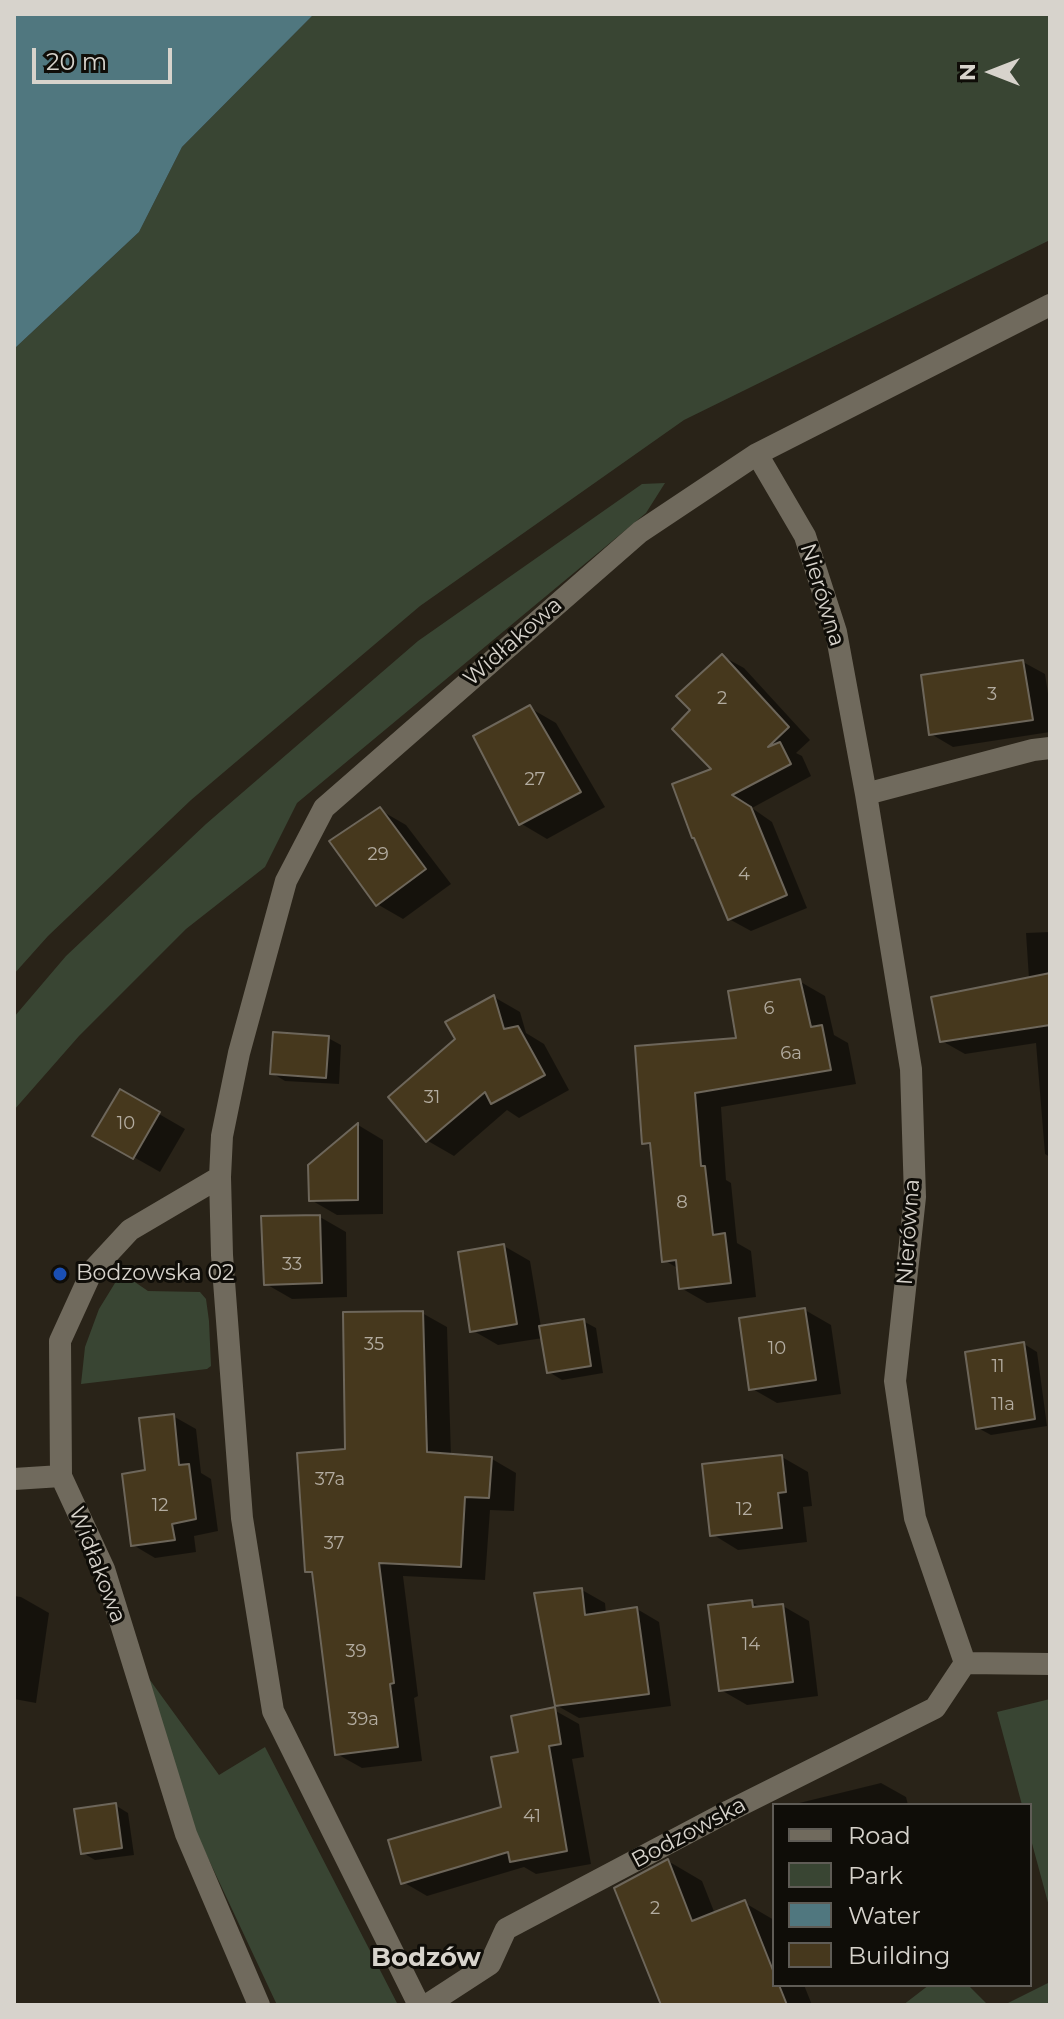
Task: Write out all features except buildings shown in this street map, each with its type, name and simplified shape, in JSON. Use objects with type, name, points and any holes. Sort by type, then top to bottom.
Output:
[{"type":"street","name":"Widłakowa","points":[[419,2005],[273,1711],[242,1518],[222,1255],[222,1136],[229,1098],[286,881],[324,808],[640,532],[757,454],[1050,305]]},
{"type":"street","name":"Nierówna","points":[[757,454],[805,536],[836,632],[866,794],[911,1069],[915,1197],[895,1381],[915,1518],[965,1663]]},
{"type":"street","points":[[866,794],[1050,748]]},
{"type":"street","name":"Widłakowa","points":[[220,1177],[130,1230],[92,1271],[60,1341],[61,1476],[104,1569],[186,1834],[259,2005]]},
{"type":"street","points":[[14,1479],[61,1476]]},
{"type":"street","points":[[965,1663],[1050,1664]]},
{"type":"street","name":"Bodzowska","points":[[427,2005],[490,1964],[506,1929],[729,1811],[935,1708],[965,1663]]},
{"type":"green space","points":[[314,14],[1050,14],[1050,240],[684,420],[420,606],[191,800],[48,936],[14,974],[14,349],[139,232],[182,147]]},
{"type":"green space","points":[[665,483],[646,513],[297,803],[265,867],[186,929],[79,1036],[14,1110],[14,1017],[66,956],[206,824],[418,641],[642,484]]},
{"type":"green space","points":[[126,1276],[148,1291],[200,1292],[206,1299],[211,1366],[207,1369],[81,1384],[85,1347],[99,1309],[115,1283]]},
{"type":"green space","points":[[147,1676],[219,1775],[265,1747],[398,2005],[277,2005],[192,1824]]},
{"type":"green space","points":[[1050,1699],[1050,1910],[1032,1843],[1032,1803],[1021,1803],[997,1712]]},
{"type":"green space","points":[[1050,1982],[1050,2005],[1004,2005]]},
{"type":"green space","points":[[926,1987],[970,1987],[988,2005],[903,2005]]},
{"type":"water","points":[[14,14],[314,14],[182,147],[139,232],[14,349]]},
{"type":"place","name":"Bodzowska 02","points":[[60,1274]]},
{"type":"district","name":"Bodzów","points":[[426,1958]]}]
